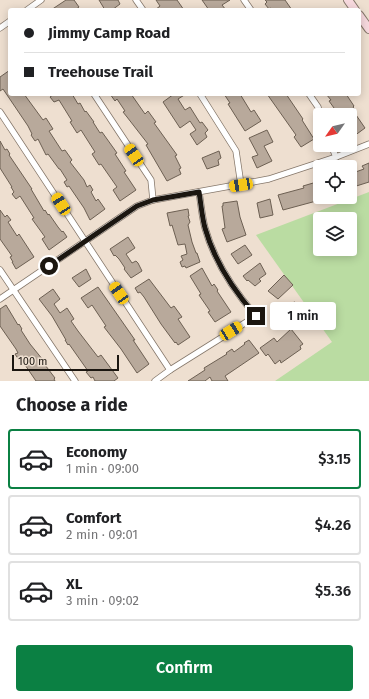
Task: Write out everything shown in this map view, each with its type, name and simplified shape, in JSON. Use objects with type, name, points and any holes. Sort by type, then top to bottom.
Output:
[{"type":"street","points":[[36,7],[41,0]]},
{"type":"street","points":[[361,18],[369,29]]},
{"type":"street","points":[[95,96],[151,180],[153,200]]},
{"type":"street","points":[[201,96],[236,151],[241,185]]},
{"type":"street","points":[[310,96],[318,108]]},
{"type":"street","points":[[0,112],[170,370]]},
{"type":"street","points":[[0,299],[137,206],[153,200],[269,179],[336,157],[369,144]]},
{"type":"street","points":[[334,152],[336,157]]},
{"type":"street","points":[[155,381],[256,316],[245,304],[221,267],[205,228],[199,192]]},
{"type":"street","points":[[0,270],[75,381]]},
{"type":"green space","points":[[369,192],[369,381],[275,381],[332,342],[256,235],[313,213],[313,256],[357,256],[357,212],[316,212],[337,204],[357,204],[357,197]]},
{"type":"building","points":[[66,0],[74,0],[79,7],[78,8],[54,8]]},
{"type":"building","points":[[99,0],[118,0],[120,4],[115,8],[104,8]]},
{"type":"building","points":[[156,0],[177,0],[183,8],[158,8],[160,6]]},
{"type":"building","points":[[202,0],[230,0],[222,5],[224,8],[208,8]]},
{"type":"building","points":[[265,0],[285,0],[291,8],[268,8],[265,4],[267,2]]},
{"type":"building","points":[[8,71],[8,96],[25,96],[43,120],[46,118],[53,129],[49,131],[62,151],[65,150],[72,160],[70,162],[84,180],[87,187],[90,185],[93,190],[91,192],[96,201],[98,199],[105,209],[90,220],[84,208],[69,186],[67,187],[64,182],[67,180],[60,169],[48,154],[46,155],[38,139],[35,141],[28,126],[3,89],[0,91],[0,77]]},
{"type":"building","points":[[73,96],[78,104],[80,103],[100,133],[102,132],[117,153],[115,154],[126,171],[124,172],[136,190],[120,201],[113,190],[117,187],[92,154],[95,152],[81,130],[77,133],[70,122],[72,121],[59,100],[54,102],[50,97]]},
{"type":"building","points":[[111,96],[132,96],[145,114],[148,111],[156,122],[154,123],[177,155],[175,156],[181,168],[179,169],[181,174],[167,181],[146,145],[148,144],[123,112],[125,111],[117,99],[115,101]]},
{"type":"building","points":[[171,96],[183,96],[178,99],[185,110],[190,107],[200,123],[202,122],[208,130],[205,133],[207,137],[197,145],[190,134],[196,130],[190,121],[180,128],[163,102]]},
{"type":"building","points":[[225,96],[241,96],[251,112],[254,110],[261,121],[245,131],[228,104],[230,103]]},
{"type":"building","points":[[268,96],[287,96],[303,119],[302,120],[313,140],[301,147],[294,137],[296,135]]},
{"type":"building","points":[[328,96],[347,96],[354,108],[334,108],[329,101],[331,100]]},
{"type":"building","points":[[357,116],[365,128],[357,134]]},
{"type":"building","points":[[267,130],[273,142],[264,146],[272,161],[257,168],[252,157],[258,155],[249,138]]},
{"type":"building","points":[[0,141],[5,150],[7,149],[10,154],[9,155],[32,189],[44,211],[45,210],[48,215],[49,214],[67,237],[49,250],[42,239],[45,237],[32,219],[34,218],[20,196],[16,199],[12,194],[14,192],[12,187],[0,168]]},
{"type":"building","points":[[219,151],[221,158],[218,160],[219,165],[207,169],[202,158]]},
{"type":"building","points":[[369,163],[369,182],[357,186],[357,172],[364,169],[362,166]]},
{"type":"building","points":[[313,183],[313,202],[283,210],[278,195],[304,188],[303,186]]},
{"type":"building","points":[[270,199],[273,215],[260,218],[257,203]]},
{"type":"building","points":[[237,201],[246,235],[227,242],[222,229],[225,228],[222,206],[223,203]]},
{"type":"building","points":[[188,209],[190,222],[188,225],[192,242],[200,262],[186,268],[185,266],[182,267],[180,262],[183,260],[181,256],[187,254],[185,244],[178,245],[172,225],[170,226],[167,213]]},
{"type":"building","points":[[0,210],[5,217],[7,215],[11,220],[8,222],[17,236],[19,234],[34,257],[16,269],[10,257],[12,256],[0,239]]},
{"type":"building","points":[[128,237],[135,248],[126,254],[132,263],[136,261],[138,263],[142,271],[131,278],[119,259],[115,255],[114,256],[110,249]]},
{"type":"building","points":[[245,245],[252,255],[238,264],[231,254]]},
{"type":"building","points":[[260,263],[266,274],[259,279],[261,281],[255,286],[248,280],[247,281],[243,276]]},
{"type":"building","points":[[202,268],[212,286],[214,284],[231,312],[215,322],[208,312],[210,311],[199,295],[201,294],[190,276]]},
{"type":"building","points":[[86,269],[91,279],[79,287],[72,278]]},
{"type":"building","points":[[284,275],[293,285],[278,299],[268,291]]},
{"type":"building","points":[[149,279],[171,308],[174,306],[182,317],[178,319],[190,337],[178,345],[161,324],[144,297],[140,292],[138,293],[135,288]]},
{"type":"building","points":[[98,287],[135,340],[133,340],[149,364],[137,373],[104,327],[106,326],[92,305],[88,308],[81,298]]},
{"type":"building","points":[[53,289],[60,299],[54,304],[60,313],[67,308],[74,319],[71,321],[78,331],[98,357],[101,355],[118,378],[114,381],[95,381],[93,377],[91,378],[86,372],[88,371],[69,344],[68,345],[52,316],[39,299]]},
{"type":"building","points":[[295,302],[296,306],[299,306],[301,312],[298,313],[299,314],[283,318],[281,306]]},
{"type":"building","points":[[6,305],[30,344],[55,378],[55,381],[36,381],[21,359],[19,360],[15,354],[18,353],[16,349],[0,326],[0,309]]},
{"type":"building","points":[[291,329],[303,344],[300,346],[301,349],[281,363],[280,360],[275,364],[268,354],[266,356],[260,348],[274,338],[277,342]]},
{"type":"building","points":[[249,340],[259,353],[225,376],[228,381],[212,381],[210,377],[205,381],[188,381],[205,370],[204,368],[227,354],[226,353],[232,349],[234,352]]},
{"type":"route","points":[[49,266],[137,206],[153,200],[199,192],[205,228],[221,267],[245,304],[256,316]]}]
